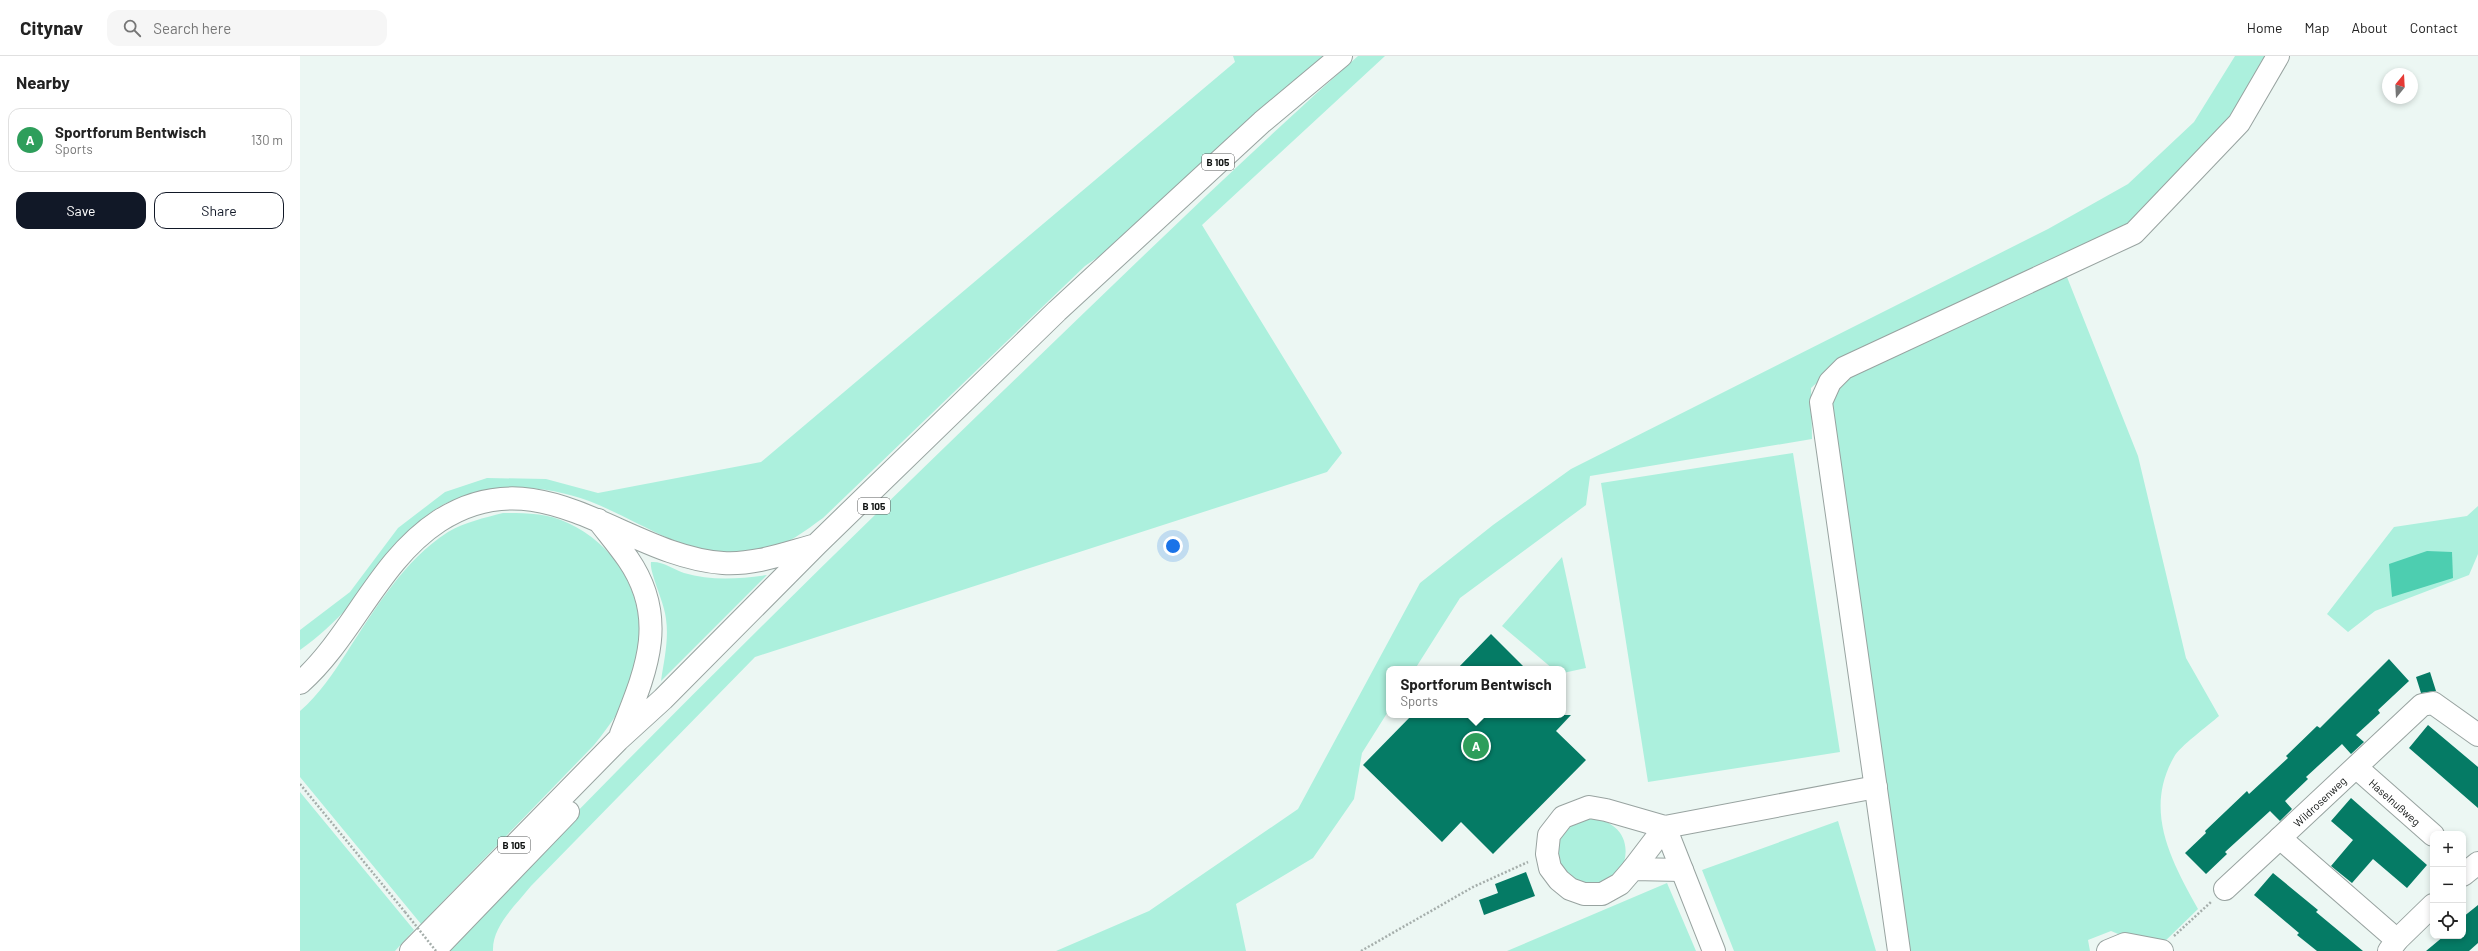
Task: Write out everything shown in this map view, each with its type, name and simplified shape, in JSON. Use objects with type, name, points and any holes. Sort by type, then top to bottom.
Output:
[{"type":"main road","name":"B 105","points":[[435,951],[603,776],[847,532],[1070,317],[1270,128],[1341,56]]},
{"type":"main road","points":[[1899,951],[1821,402],[1830,382],[1844,368],[2134,233],[2239,123],[2278,56]]},
{"type":"main road","name":"B 105","points":[[411,951],[618,740],[750,613],[817,544],[1057,311],[1262,122],[1324,72]]},
{"type":"main road","points":[[300,684],[310,668],[397,558],[438,521],[461,509],[485,502],[514,498],[541,500],[597,520],[683,555],[723,563],[755,562],[817,544]]},
{"type":"main road","points":[[597,520],[628,558],[644,591],[650,610],[650,652],[644,674],[618,740]]},
{"type":"main road","name":"Wildrosenweg","points":[[2225,889],[2357,768],[2422,705],[2433,703],[2444,709],[2478,735]]},
{"type":"main road","name":"Haselnußweg","points":[[2357,768],[2430,832]]},
{"type":"main road","points":[[1664,827],[1620,884],[1602,894],[1584,894],[1570,889],[1558,880],[1550,868],[1547,854],[1549,836],[1563,817],[1589,807],[1606,810],[1664,827],[1876,787]]},
{"type":"main road","points":[[1664,827],[1714,951]]},
{"type":"main road","points":[[2280,838],[2393,945],[2430,908]]},
{"type":"main road","points":[[1633,869],[1682,870]]},
{"type":"main road","points":[[2117,947],[2161,950]]},
{"type":"path","points":[[300,784],[406,912],[435,951]]},
{"type":"path","points":[[1361,951],[1473,887],[1547,854]]},
{"type":"path","points":[[2161,950],[2225,889]]},
{"type":"shaded area","points":[[1233,56],[1325,56],[1130,235],[1085,266],[823,518],[796,537],[767,550],[743,554],[719,553],[675,541],[611,510],[572,495],[554,491],[519,488],[483,491],[449,502],[421,520],[395,548],[345,611],[300,650],[300,630],[350,592],[398,528],[445,492],[487,478],[546,479],[598,493],[761,462],[1235,62]]},
{"type":"shaded area","points":[[1358,56],[1385,56],[1202,225],[1342,453],[1327,472],[755,657],[531,886],[512,908],[501,924],[496,933],[493,951],[443,951],[641,747],[843,546],[1167,234]]},
{"type":"shaded area","points":[[2235,56],[2270,56],[2232,121],[2132,226],[1842,360],[1811,388],[1812,439],[1590,476],[1586,505],[1460,598],[1417,666],[1386,666],[1386,715],[1362,753],[1354,799],[1313,858],[1236,904],[1246,951],[1056,951],[1149,911],[1298,809],[1420,583],[1493,525],[1571,469],[2048,229],[2128,184],[2194,122]]},
{"type":"shaded area","points":[[2065,272],[2138,456],[2186,658],[2219,716],[2188,742],[2174,757],[2165,777],[2161,797],[2161,816],[2165,836],[2179,873],[2198,909],[2161,945],[2128,938],[2111,931],[2088,940],[2090,951],[1908,951],[1829,410],[1837,391],[1851,376]]},
{"type":"shaded area","points":[[1793,453],[1840,752],[1648,782],[1601,483]]},
{"type":"shaded area","points":[[2478,506],[2478,554],[2469,575],[2375,611],[2348,632],[2327,614],[2394,527],[2467,516]]},
{"type":"shaded area","points":[[503,513],[544,515],[568,523],[586,533],[601,545],[614,560],[625,575],[633,593],[638,611],[640,631],[637,672],[622,705],[594,745],[421,924],[300,777],[300,711],[314,698],[326,683],[392,586],[404,571],[432,543],[448,532],[461,526]]},
{"type":"shaded area","points":[[2427,551],[2452,552],[2453,578],[2392,597],[2389,564]]},
{"type":"shaded area","points":[[1562,557],[1586,668],[1566,672],[1566,666],[1549,666],[1502,626]]},
{"type":"shaded area","points":[[651,562],[660,563],[694,576],[746,578],[767,575],[661,681],[666,650],[667,627],[663,605],[652,573]]},
{"type":"shaded area","points":[[300,792],[414,930],[395,951],[300,951]]},
{"type":"shaded area","points":[[1583,818],[1596,819],[1615,827],[1621,834],[1625,843],[1626,852],[1624,863],[1619,875],[1586,889],[1558,867],[1556,842],[1571,823]]},
{"type":"shaded area","points":[[1838,821],[1876,951],[1734,951],[1702,870]]},
{"type":"shaded area","points":[[1667,883],[1696,951],[1507,951]]},
{"type":"building","points":[[1491,634],[1523,666],[1460,666]]},
{"type":"building","points":[[2389,659],[2409,681],[2378,710],[2380,713],[2356,735],[2364,742],[2351,754],[2342,744],[2306,777],[2308,779],[2285,801],[2292,809],[2280,821],[2270,811],[2225,852],[2227,854],[2206,874],[2185,853],[2206,833],[2205,831],[2247,791],[2249,794],[2288,758],[2286,756],[2317,726],[2320,728]]},
{"type":"building","points":[[2430,672],[2436,691],[2421,693],[2416,677]]},
{"type":"building","points":[[1566,715],[1571,715],[1556,731],[1586,760],[1493,854],[1461,822],[1442,842],[1363,765],[1409,718],[1566,718]]},
{"type":"building","points":[[2428,725],[2478,767],[2478,808],[2409,748]]},
{"type":"building","points":[[2351,798],[2427,865],[2407,888],[2373,859],[2352,883],[2331,866],[2353,840],[2331,821]]},
{"type":"building","points":[[1526,872],[1535,896],[1484,915],[1479,900],[1498,893],[1495,884]]},
{"type":"building","points":[[2273,873],[2318,910],[2316,912],[2363,951],[2317,951],[2297,935],[2299,933],[2254,895]]},
{"type":"building","points":[[2478,905],[2478,943],[2469,951],[2426,951],[2440,939],[2466,939],[2466,915]]},
{"type":"place","name":"Sportforum Bentwisch","points":[[1476,746]]}]
